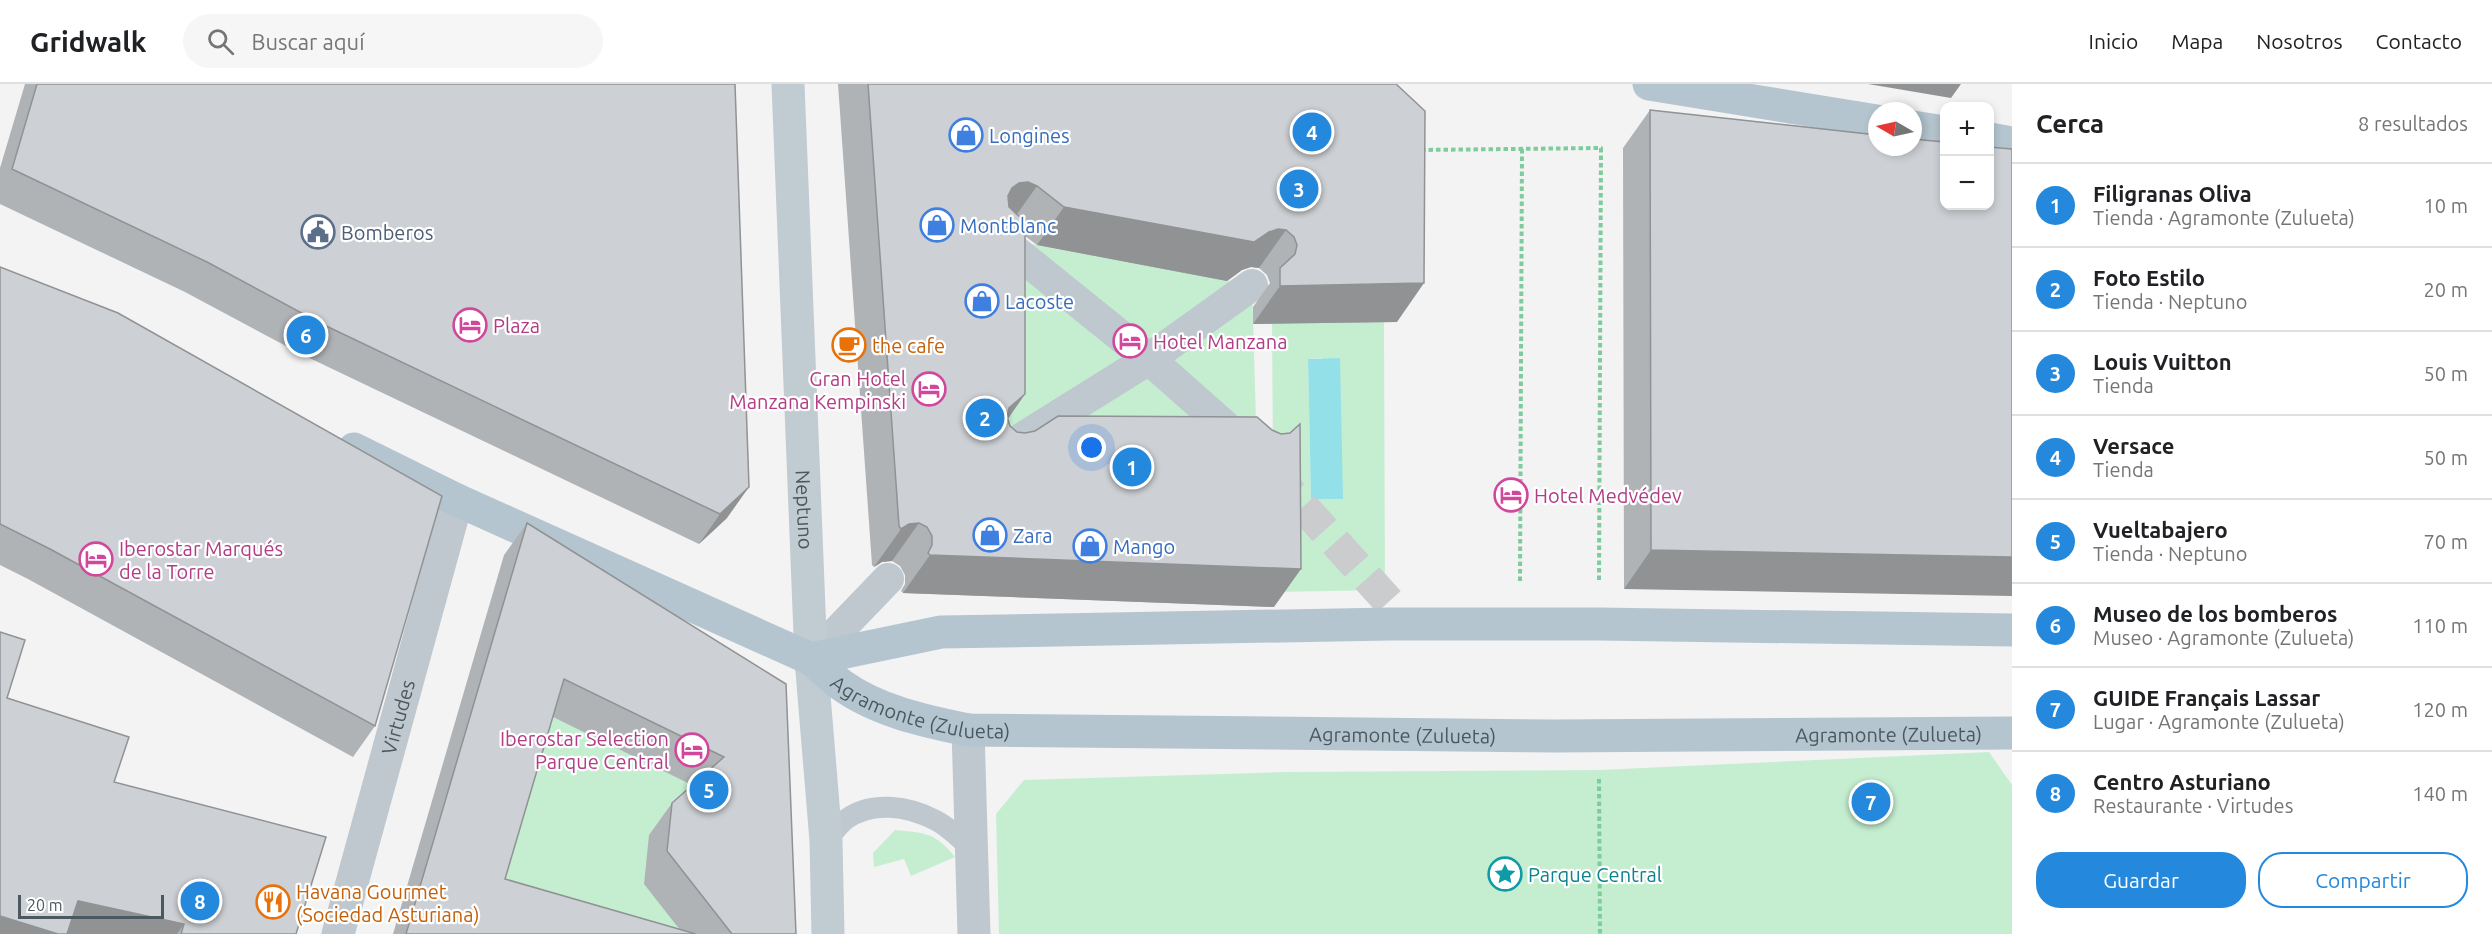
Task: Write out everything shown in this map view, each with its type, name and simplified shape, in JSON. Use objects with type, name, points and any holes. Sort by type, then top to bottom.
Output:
[{"type":"main road","name":"Neptuno","points":[[788,84],[811,659],[826,841],[828,934]]},
{"type":"main road","points":[[1658,85],[1868,120]]},
{"type":"main road","points":[[1922,128],[1940,131]]},
{"type":"main road","points":[[1994,140],[2012,143]]},
{"type":"main road","name":"Agramonte (Zulueta)","points":[[329,437],[457,500],[811,659],[841,684],[880,705],[915,719],[968,730],[1554,736],[2012,733]]},
{"type":"main road","name":"Agramonte (Zulueta)","points":[[811,659],[941,632],[1390,624],[1599,624],[2012,630]]},
{"type":"street","points":[[999,238],[1149,359],[1257,455]]},
{"type":"street","points":[[998,454],[1149,359],[1252,285]]},
{"type":"street","name":"Virtudes","points":[[338,934],[457,500]]},
{"type":"street","points":[[811,659],[888,579]]},
{"type":"street","points":[[968,730],[975,934]]},
{"type":"lane","points":[[826,841],[846,820],[862,811],[882,807],[913,811],[937,820],[972,849]]},
{"type":"path","points":[[1409,150],[1601,148],[1599,590]]},
{"type":"path","points":[[1520,590],[1522,149]]},
{"type":"path","points":[[1599,770],[1600,934]]},
{"type":"green space","points":[[999,238],[1252,285],[1257,455],[998,454]]},
{"type":"green space","points":[[1384,322],[1385,590],[1274,592],[1272,324]],"holes":[[[1322,358],[1343,499],[1311,499],[1308,359]]]},
{"type":"green space","points":[[542,711],[687,782],[677,934],[483,912]]},
{"type":"green space","name":"Parque Central","points":[[1989,752],[2012,785],[2012,934],[999,934],[996,814],[1024,780],[1285,772],[1599,770]]},
{"type":"green space","points":[[895,830],[929,835],[955,857],[911,876],[904,859],[874,867],[873,853]]},
{"type":"water","points":[[1340,358],[1343,499],[1311,499],[1308,359]]},
{"type":"building","points":[[37,84],[735,84],[749,487],[720,514],[322,324],[207,262],[12,169]]},
{"type":"building","name":"Gran Hotel Manzana Kempinski","points":[[868,84],[1396,84],[1425,111],[1424,283],[1280,286],[1280,268],[1295,254],[1297,245],[1294,237],[1286,230],[1278,229],[1269,232],[1254,242],[1064,207],[1037,186],[1028,182],[1019,183],[1012,188],[1008,196],[1009,207],[1025,222],[1025,394],[1009,408],[1007,417],[1010,426],[1017,432],[1035,431],[1058,416],[1257,417],[1272,430],[1281,434],[1290,433],[1300,424],[1301,569],[930,555],[928,553],[932,545],[932,536],[927,527],[919,523],[909,524],[901,529]]},
{"type":"building","points":[[1650,110],[1868,134],[1868,156],[1922,156],[1922,140],[1940,142],[1940,210],[1994,210],[1994,147],[2012,149],[2012,557],[1651,550]]},
{"type":"building","points":[[0,267],[118,313],[442,496],[375,726],[0,524]]},
{"type":"building","name":"Iberostar Selection Parque Central","points":[[527,523],[786,684],[796,934],[732,934],[667,851],[672,803],[724,757],[564,679],[505,879],[696,934],[406,934]]},
{"type":"building","points":[[0,632],[25,640],[7,698],[129,737],[114,782],[326,837],[296,934],[181,934],[184,924],[78,901],[67,934],[58,934],[0,916]]},
{"type":"tunnel","points":[[1271,471],[1389,602]]},
{"type":"place","name":"Versace","points":[[1312,132]]},
{"type":"place","name":"Longines","points":[[966,135]]},
{"type":"place","name":"Louis Vuitton","points":[[1299,189]]},
{"type":"place","name":"Montblanc","points":[[937,225]]},
{"type":"place","name":"Bomberos","points":[[318,232]]},
{"type":"place","name":"Lacoste","points":[[982,301]]},
{"type":"place","name":"Plaza","points":[[470,325]]},
{"type":"place","name":"Museo de los bomberos","points":[[306,335]]},
{"type":"place","name":"Hotel Manzana","points":[[1130,341]]},
{"type":"place","name":"the cafe","points":[[849,345]]},
{"type":"place","name":"Gran Hotel Manzana Kempinski","points":[[929,389]]},
{"type":"place","name":"Foto Estilo","points":[[985,418]]},
{"type":"place","name":"Filigranas Oliva","points":[[1132,467]]},
{"type":"place","name":"Hotel Medvédev","points":[[1511,495]]},
{"type":"place","name":"Zara","points":[[990,535]]},
{"type":"place","name":"Mango","points":[[1090,546]]},
{"type":"place","name":"Iberostar Marqués de la Torre","points":[[96,559]]},
{"type":"place","name":"Iberostar Selection Parque Central","points":[[692,750]]},
{"type":"place","name":"Vueltabajero","points":[[709,790]]},
{"type":"place","name":"GUIDE Français Lassar","points":[[1871,802]]},
{"type":"place","name":"Parque Central","points":[[1505,874]]},
{"type":"place","name":"Centro Asturiano","points":[[200,901]]},
{"type":"place","name":"Havana Gourmet (Sociedad Asturiana)","points":[[273,902]]}]
